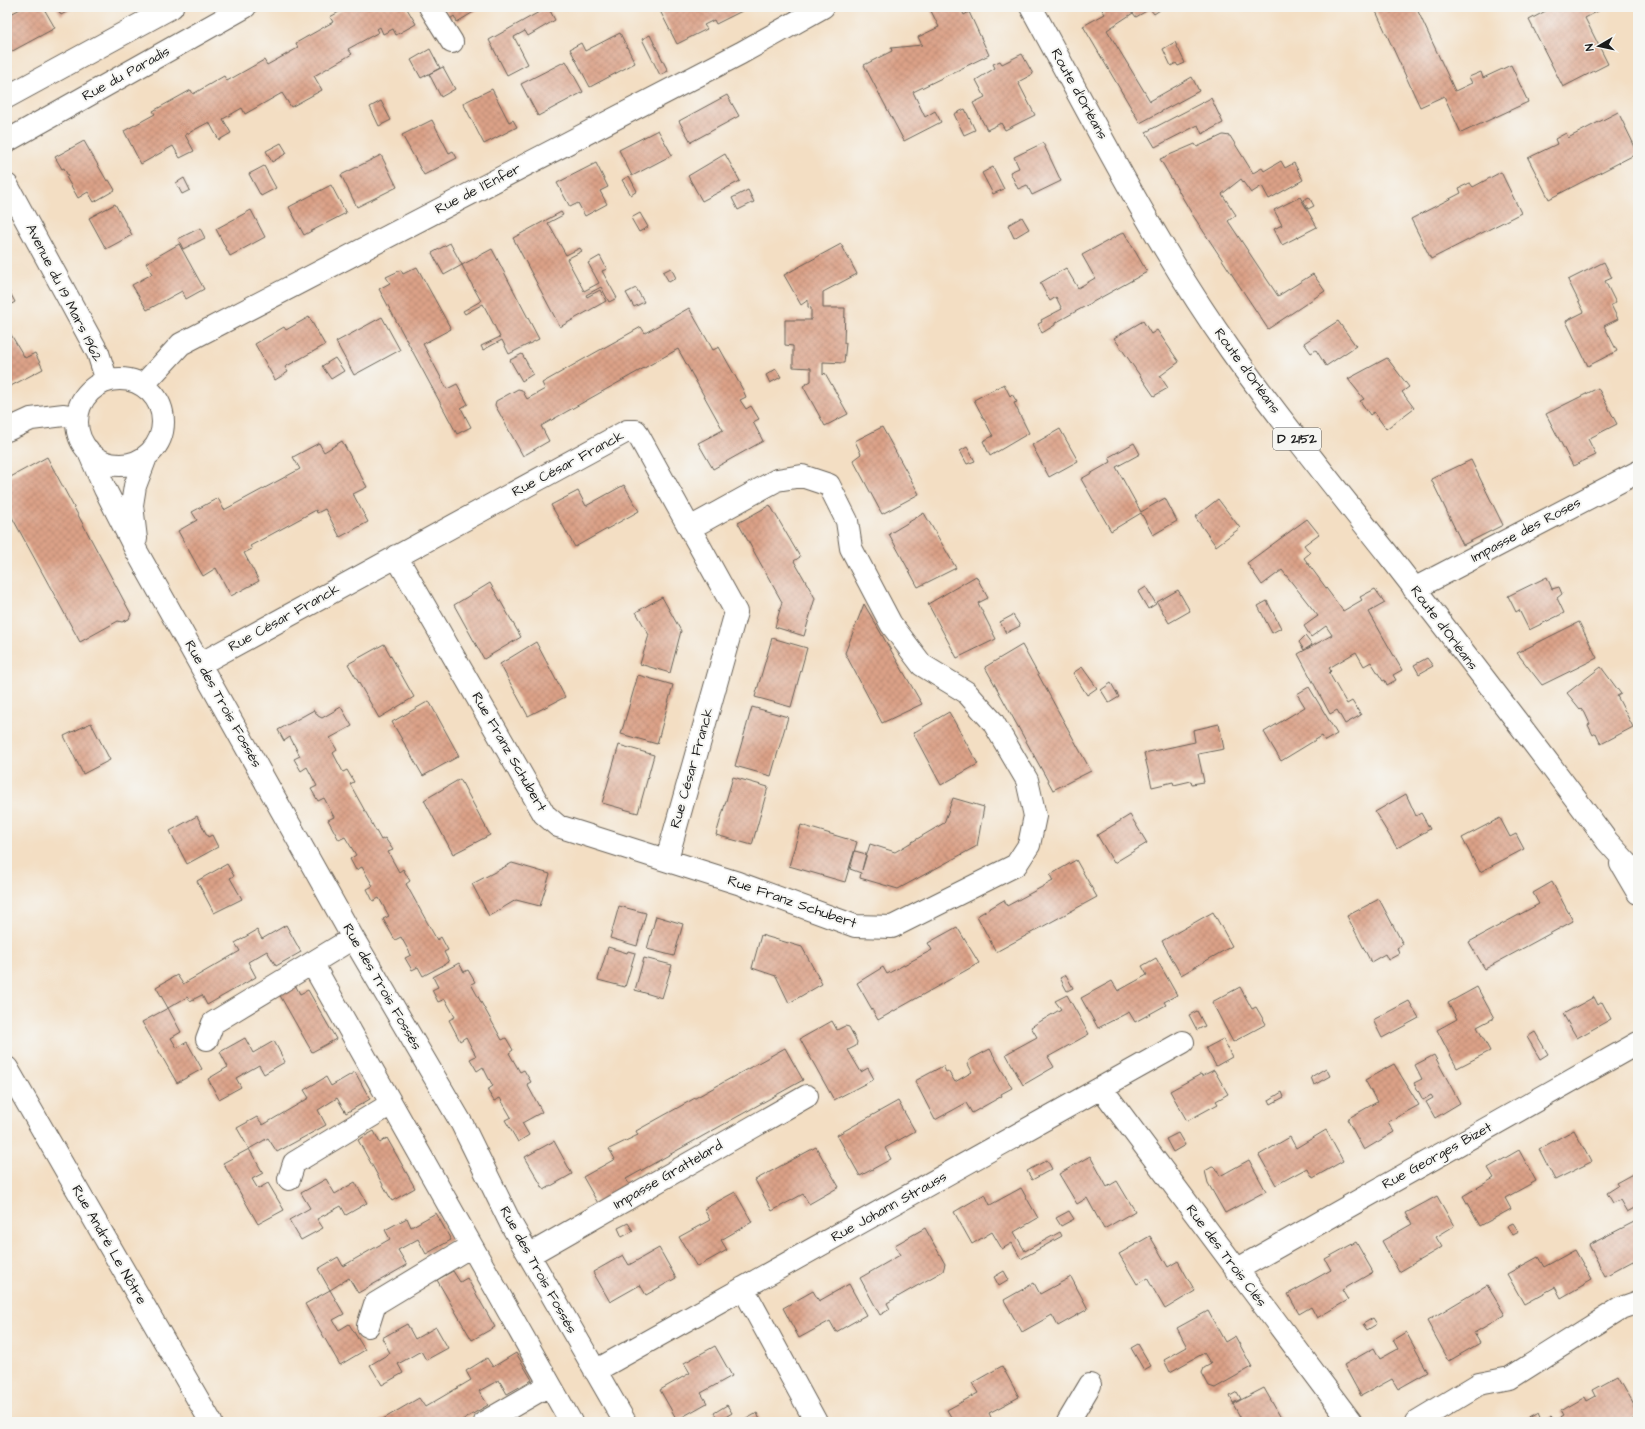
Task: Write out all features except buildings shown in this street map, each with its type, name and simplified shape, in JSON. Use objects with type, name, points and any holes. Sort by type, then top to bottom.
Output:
[{"type":"street","points":[[7,97],[172,7]]},
{"type":"street","name":"Rue du Paradis","points":[[7,141],[245,7]]},
{"type":"street","points":[[430,7],[452,42]]},
{"type":"street","name":"Rue de l'Enfer","points":[[143,385],[181,344],[741,53],[823,7]]},
{"type":"street","name":"Route d'Orléans","points":[[1030,7],[1134,194],[1180,271],[1230,349],[1272,407],[1414,588],[1607,841],[1638,875]]},
{"type":"street","name":"Avenue du 19 Mars 1962","points":[[7,185],[98,353],[106,381]]},
{"type":"street","points":[[119,379],[134,381],[143,385],[153,393],[161,408],[164,425],[158,442],[146,457],[132,464],[118,465],[104,462],[88,450],[79,436],[77,417],[82,402],[92,389],[106,381],[119,379]]},
{"type":"street","points":[[7,430],[31,419],[64,415],[77,417]]},
{"type":"street","name":"Rue César Franck","points":[[200,664],[627,431],[636,432],[736,612],[667,859]]},
{"type":"street","name":"Rue des Trois Fossés","points":[[88,450],[105,489],[137,552],[353,938],[462,1124],[511,1224],[624,1422]]},
{"type":"street","name":"Rue des Trois Fossés","points":[[137,552],[132,505],[135,486],[146,457]]},
{"type":"street","name":"Impasse des Roses","points":[[1414,588],[1638,472]]},
{"type":"street","name":"Rue Franz Schubert","points":[[396,556],[544,814],[558,826],[667,859],[855,926],[892,927],[1016,865],[1029,845],[1035,816],[1027,780],[993,722],[966,692],[922,665],[891,624],[851,548],[846,521],[829,485],[802,476],[777,480],[690,528]]},
{"type":"street","name":"Route d'Orléans","points":[[1607,841],[1638,893]]},
{"type":"street","points":[[207,1039],[213,1023],[353,938]]},
{"type":"street","points":[[312,964],[571,1422]]},
{"type":"street","name":"Rue Johann Strauss","points":[[595,1371],[1102,1089],[1183,1042]]},
{"type":"street","name":"Rue Georges Bizet","points":[[1236,1270],[1638,1043]]},
{"type":"street","name":"Rue André Le Nôtre","points":[[7,1068],[211,1422]]},
{"type":"street","name":"Rue des Trois Clés","points":[[1102,1089],[1351,1422]]},
{"type":"street","name":"Impasse Grattelard","points":[[529,1255],[808,1096]]},
{"type":"street","points":[[288,1178],[294,1163],[391,1104]]},
{"type":"street","points":[[368,1326],[375,1304],[471,1246]]},
{"type":"street","points":[[743,1288],[816,1422]]},
{"type":"street","points":[[1416,1422],[1479,1384],[1510,1378],[1621,1308],[1638,1302]]},
{"type":"street","points":[[485,1422],[549,1385]]},
{"type":"street","points":[[1068,1422],[1090,1385]]}]
